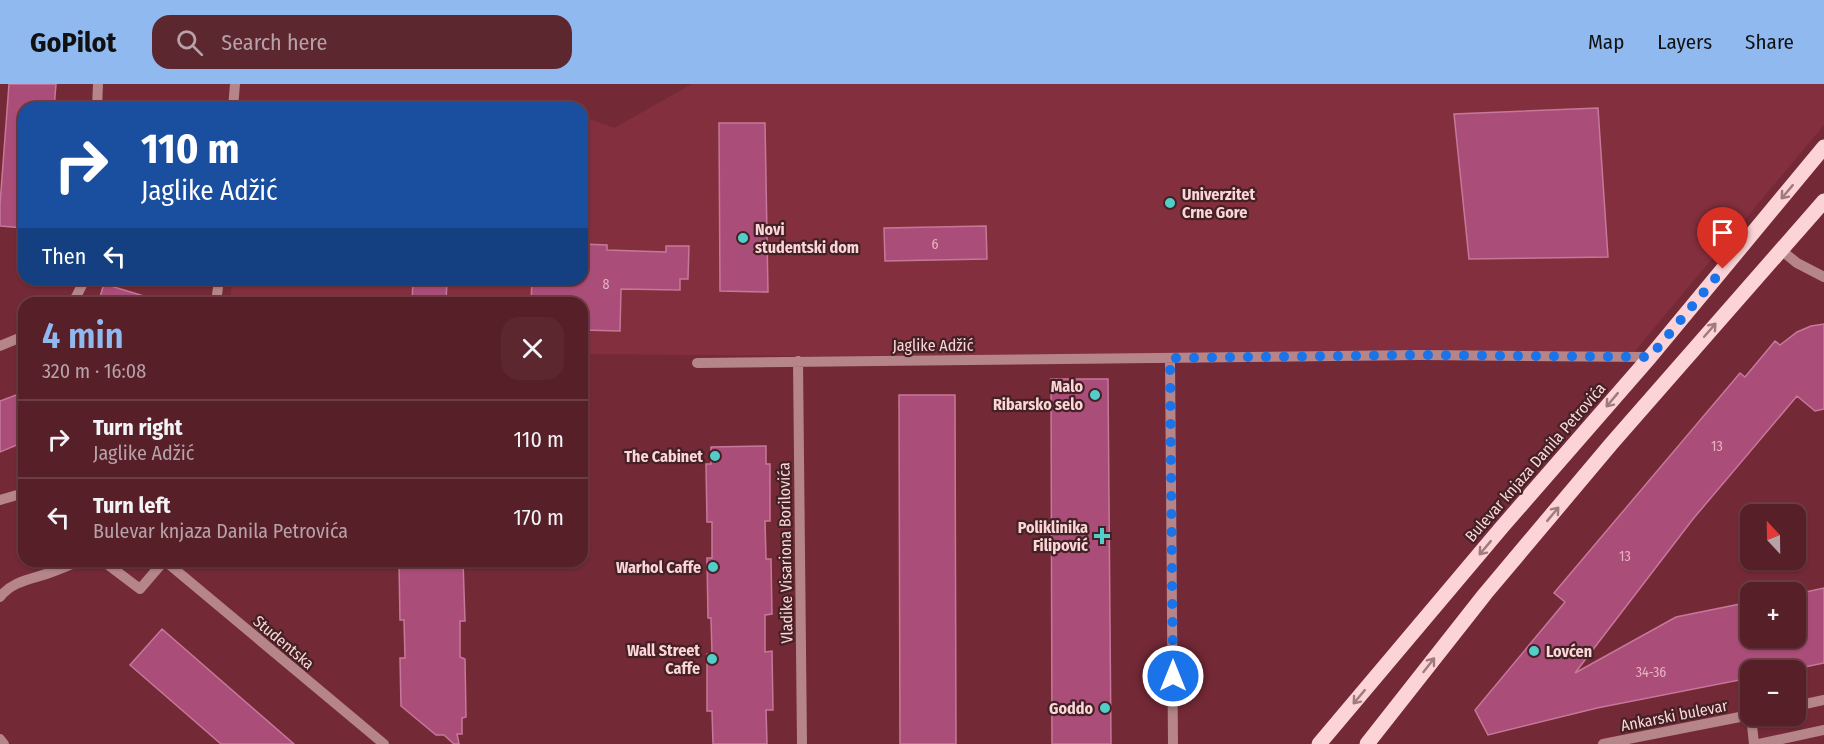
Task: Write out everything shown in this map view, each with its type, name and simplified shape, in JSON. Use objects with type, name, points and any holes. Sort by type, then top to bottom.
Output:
[{"type":"main road","name":"Bulevar knjaza Danila Petrovića","points":[[1319,744],[1650,357],[1824,147]]},
{"type":"main road","points":[[1372,741],[1508,567],[1664,382],[1824,201]]},
{"type":"street","points":[[98,102],[99,84]]},
{"type":"street","points":[[234,102],[235,84]]},
{"type":"street","points":[[1781,250],[1797,263],[1824,277]]},
{"type":"street","points":[[0,346],[18,338]]},
{"type":"street","name":"Jaglike Adžić","points":[[697,363],[1420,355],[1650,357]]},
{"type":"street","points":[[1170,358],[1173,744]]},
{"type":"street","name":"Vladike Visariona Borilovića","points":[[798,361],[802,744]]},
{"type":"street","points":[[0,500],[18,495]]},
{"type":"street","points":[[0,597],[5,590],[17,583],[65,567]]},
{"type":"street","points":[[111,567],[140,589],[160,567]]},
{"type":"street","name":"Studentska","points":[[172,567],[384,744]]},
{"type":"street","points":[[1806,704],[1824,700]]},
{"type":"street","name":"Ankarski bulevar","points":[[1604,744],[1740,717]]},
{"type":"street","points":[[1753,726],[1756,744],[1824,730]]},
{"type":"street","points":[[0,739],[4,744]]},
{"type":"shaded area","name":"Univerzitet Crne Gore","points":[[692,84],[1824,84],[1824,125],[1635,351],[823,356],[588,354],[588,297],[230,297],[232,285],[588,285],[588,118],[614,128]]},
{"type":"building","points":[[9,84],[56,84],[54,102],[18,102],[18,228],[0,226]]},
{"type":"building","points":[[1598,108],[1608,257],[1469,259],[1454,114]]},
{"type":"building","name":"Novi studentski dom","points":[[719,123],[765,123],[768,292],[720,291]]},
{"type":"building","points":[[986,226],[987,259],[885,261],[884,228]]},
{"type":"building","points":[[588,244],[607,245],[607,250],[666,252],[666,246],[689,246],[688,279],[680,279],[680,290],[621,289],[620,331],[588,330],[588,297],[531,297],[532,285],[588,285]]},
{"type":"building","points":[[104,285],[107,285],[147,297],[100,297]]},
{"type":"building","points":[[413,285],[447,285],[446,297],[412,297]]},
{"type":"building","points":[[1824,324],[1824,409],[1815,411],[1797,396],[1693,519],[1575,673],[1676,617],[1740,604],[1740,648],[1806,648],[1806,592],[1824,588],[1824,663],[1806,667],[1806,660],[1740,660],[1740,680],[1597,708],[1488,735],[1475,710],[1565,602],[1554,593],[1740,373],[1745,377],[1775,341],[1780,345],[1797,332]]},
{"type":"building","points":[[1051,379],[1108,379],[1111,744],[1052,744]]},
{"type":"building","points":[[18,394],[18,444],[0,452],[0,401]]},
{"type":"building","points":[[899,395],[955,395],[956,744],[900,744]]},
{"type":"building","points":[[766,446],[766,464],[770,464],[770,521],[765,521],[766,559],[771,559],[772,614],[765,615],[765,652],[772,651],[773,710],[766,710],[767,744],[713,744],[712,711],[707,711],[707,654],[712,654],[711,618],[708,618],[707,558],[712,558],[712,522],[707,522],[706,464],[711,464],[711,447]]},
{"type":"building","points":[[399,567],[463,567],[465,621],[460,621],[460,657],[465,659],[466,717],[462,718],[462,734],[457,734],[459,744],[454,744],[444,735],[436,735],[401,706],[400,658],[405,658],[404,620],[400,620]]},
{"type":"building","points":[[162,629],[294,744],[221,744],[130,665]]},
{"type":"place","name":"Univerzitet Crne Gore","points":[[1170,203]]},
{"type":"place","name":"Novi studentski dom","points":[[743,238]]},
{"type":"place","name":"Malo Ribarsko selo","points":[[1095,395]]},
{"type":"place","name":"The Cabinet","points":[[715,456]]},
{"type":"place","name":"Poliklinika Filipović","points":[[1102,536]]},
{"type":"place","name":"Warhol Caffe","points":[[713,567]]},
{"type":"place","name":"Lovćen","points":[[1534,651]]},
{"type":"place","name":"Wall Street Caffe","points":[[712,659]]},
{"type":"place","name":"Goddo","points":[[1105,708]]},
{"type":"route","points":[[1173,676],[1170,358],[1420,355],[1628,355],[1650,357],[1723,269]]}]
